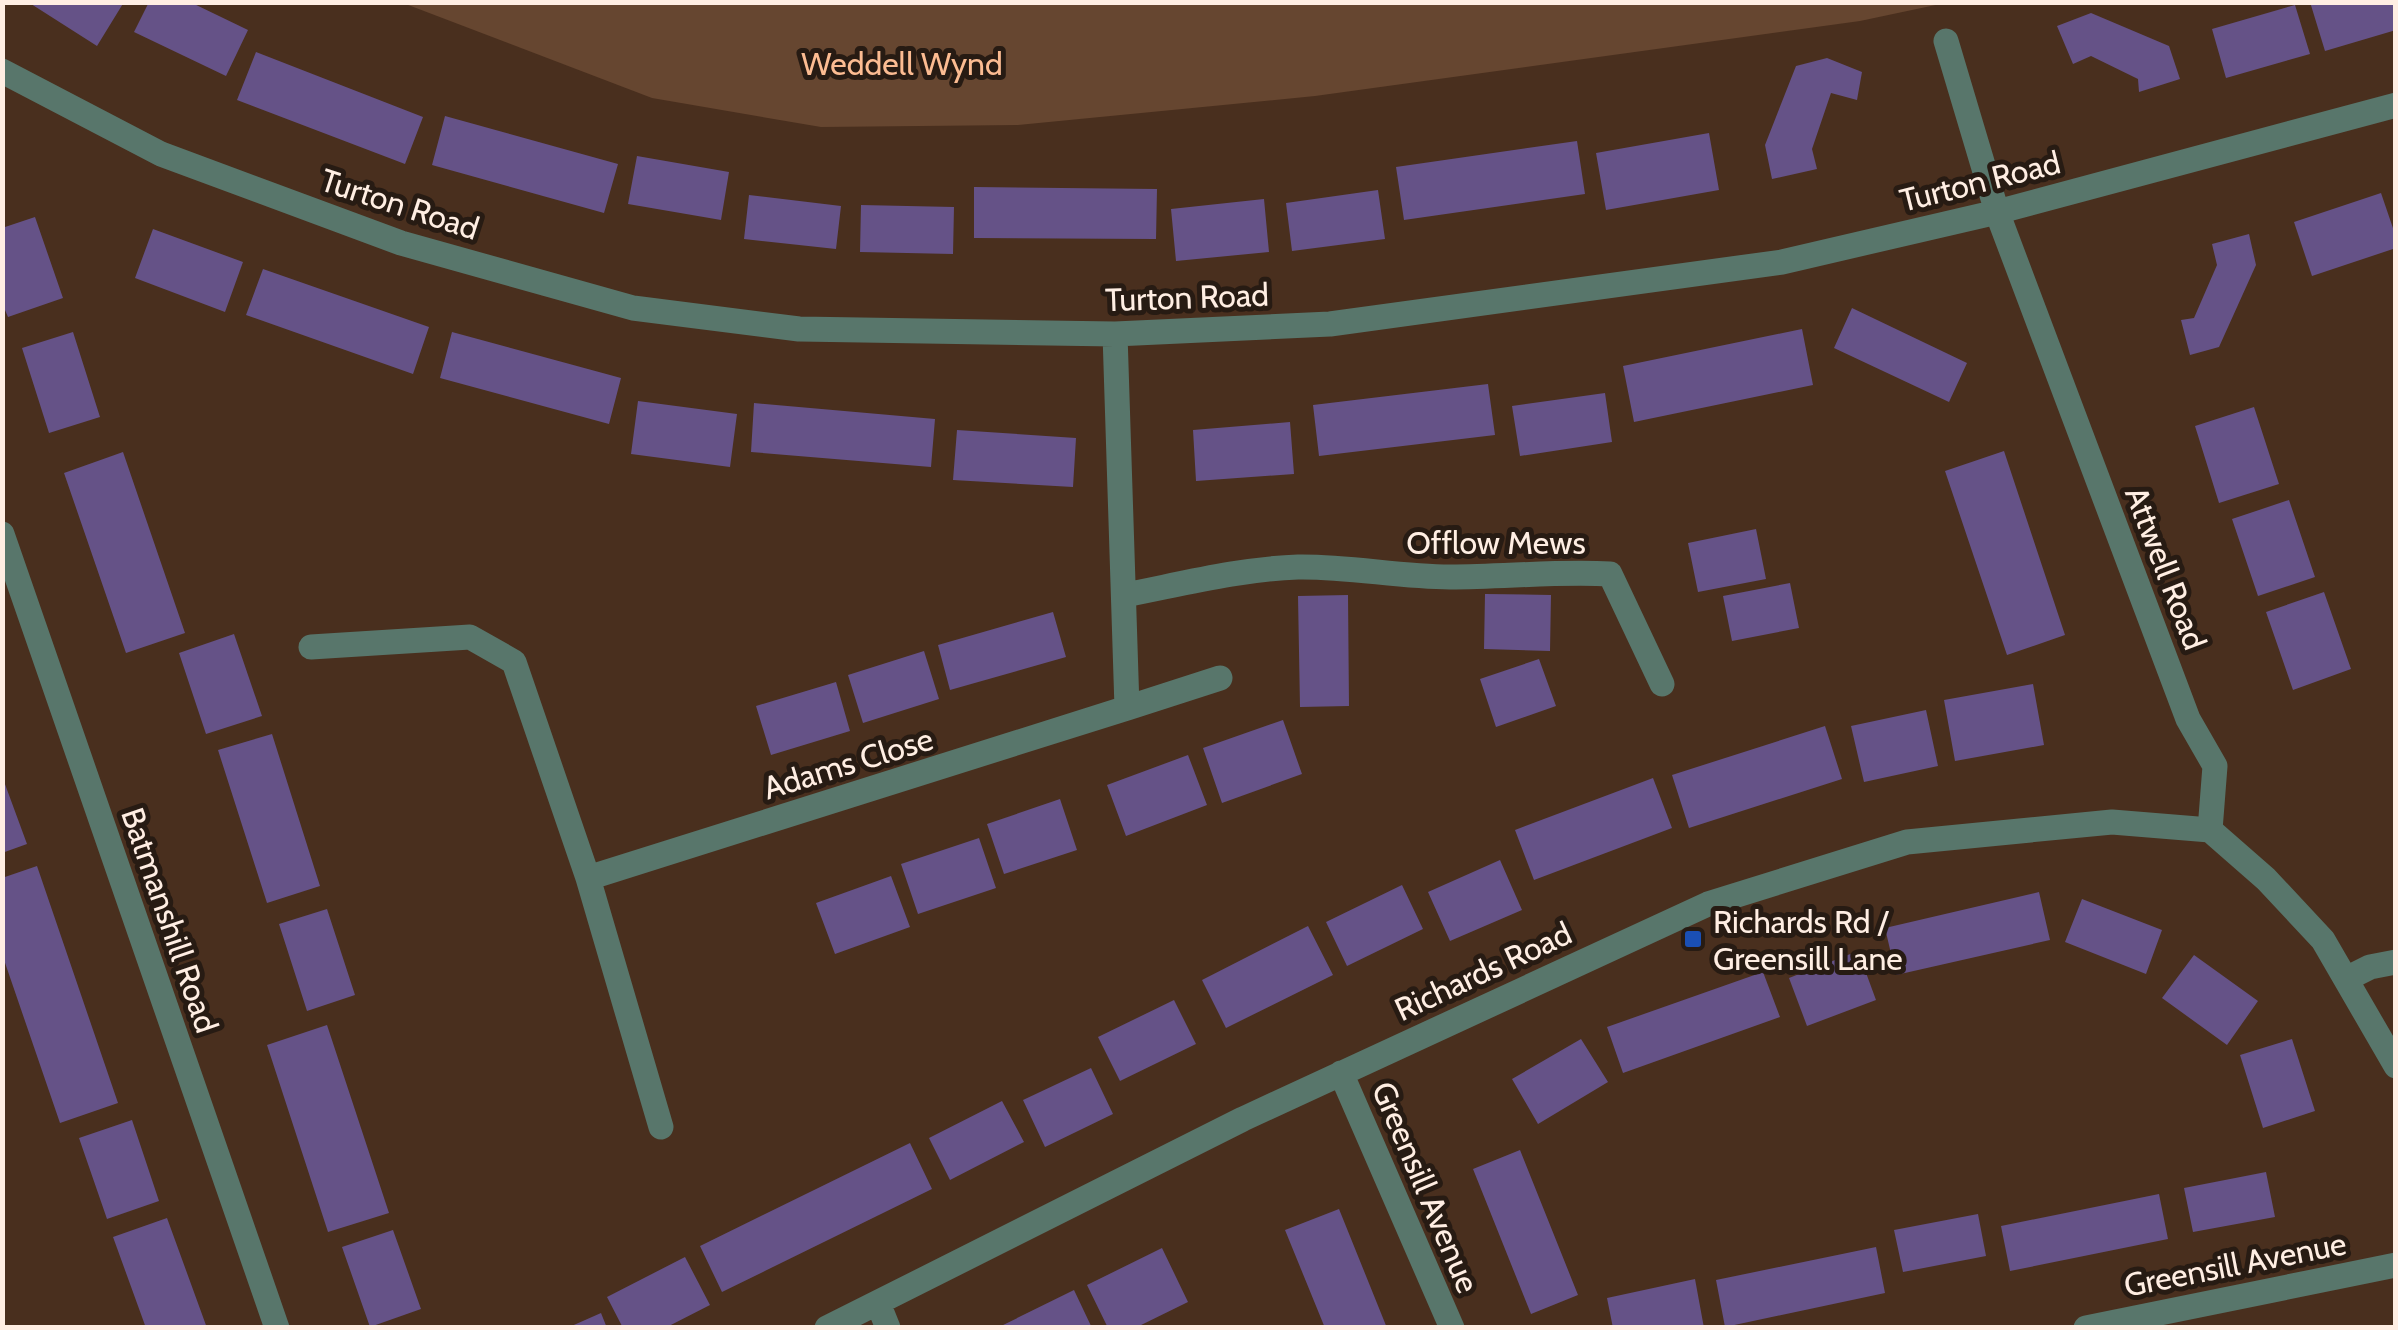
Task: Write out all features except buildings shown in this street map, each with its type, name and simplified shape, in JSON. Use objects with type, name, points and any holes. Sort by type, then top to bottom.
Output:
[{"type":"street","name":"Attwell Road","points":[[1946,41],[1997,212],[2188,719],[2216,766],[2210,830]]},
{"type":"street","name":"Turton Road","points":[[2,71],[161,154],[401,242],[633,308],[799,328],[1114,334],[1330,324],[1782,262],[1997,212],[2396,105]]},
{"type":"street","points":[[1114,334],[1127,708]]},
{"type":"street","name":"Batmanshill Road","points":[[2,534],[276,1328]]},
{"type":"street","name":"Offlow Mews","points":[[1124,594],[1260,570],[1302,567],[1418,577],[1610,574],[1662,684]]},
{"type":"street","points":[[311,647],[470,637],[514,662],[588,878],[661,1127]]},
{"type":"street","name":"Adams Close","points":[[588,878],[1220,678]]},
{"type":"street","name":"Richards Road","points":[[827,1328],[1341,1073],[1708,904],[1907,842],[2112,822],[2210,830]]},
{"type":"street","points":[[2210,830],[2266,879],[2323,940],[2396,1066]]},
{"type":"street","points":[[2346,978],[2370,967],[2396,962]]},
{"type":"street","name":"Greensill Avenue","points":[[1341,1073],[1452,1328]]},
{"type":"street","name":"Greensill Avenue","points":[[2086,1328],[2396,1264]]},
{"type":"street","points":[[878,1303],[888,1328]]},
{"type":"green space","name":"Weddell Wynd","points":[[403,3],[1945,3],[1860,21],[1315,96],[1018,125],[821,127],[652,98]]},
{"type":"place","name":"Richards Rd / Greensill Lane","points":[[1693,939]]}]
